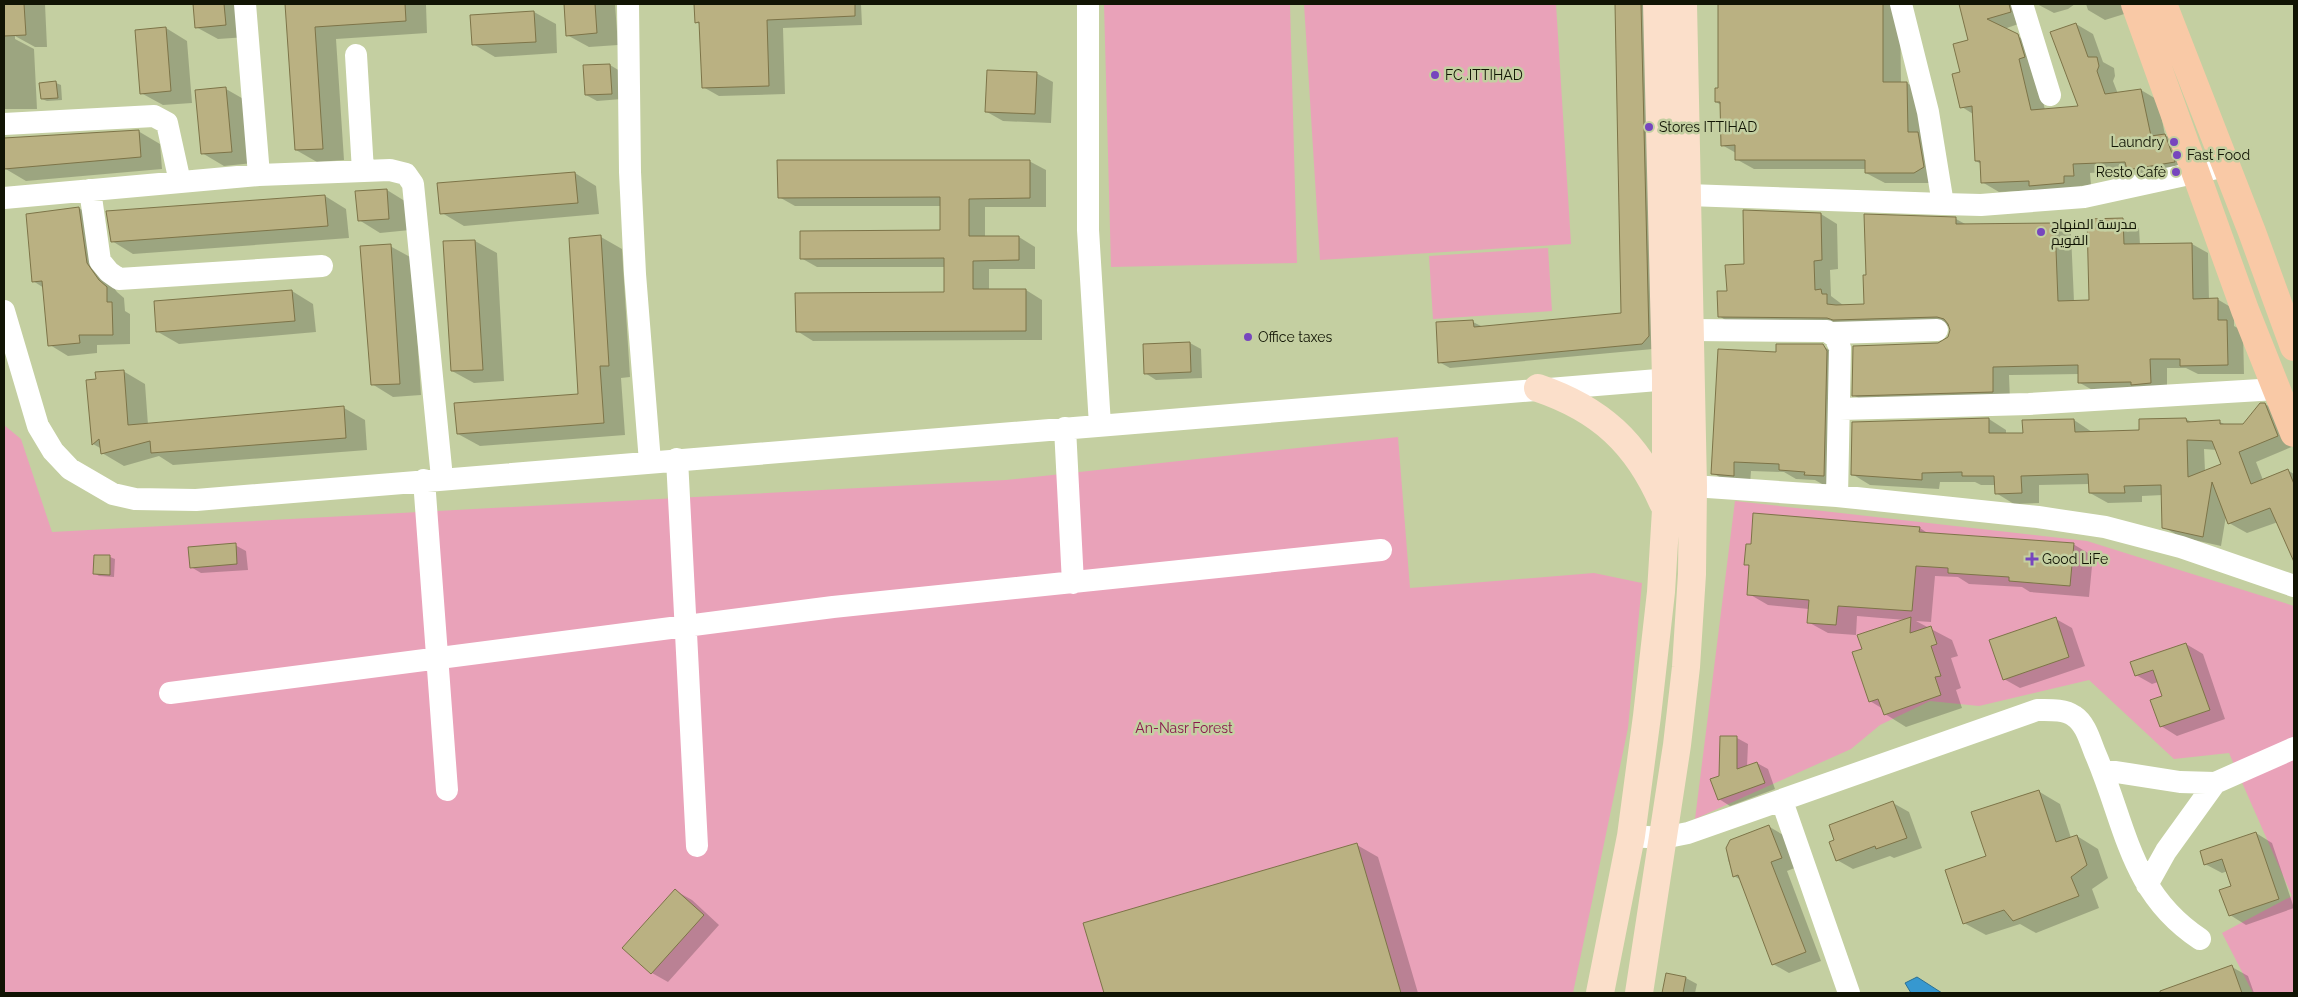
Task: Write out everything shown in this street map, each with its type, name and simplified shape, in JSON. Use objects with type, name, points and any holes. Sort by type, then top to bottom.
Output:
[{"type":"highway","points":[[2135,4],[2245,310],[2294,433]]},
{"type":"highway","points":[[2163,4],[2294,347]]},
{"type":"main road","points":[[1638,993],[1677,745],[1686,667],[1692,574],[1694,486],[1678,378],[1657,4]]},
{"type":"main road","points":[[1600,993],[1630,836],[1655,658],[1678,378],[1690,330],[1683,4]]},
{"type":"main road","points":[[1538,388],[1562,396],[1586,408],[1613,429],[1642,462],[1666,510]]},
{"type":"street","points":[[245,4],[259,175]]},
{"type":"street","points":[[628,4],[633,246],[650,462]]},
{"type":"street","points":[[1088,4],[1088,230],[1100,426]]},
{"type":"street","points":[[1901,4],[1928,112],[1944,204]]},
{"type":"street","points":[[2022,4],[2050,95]]},
{"type":"street","points":[[356,55],[363,171]]},
{"type":"street","points":[[4,124],[154,116],[167,123],[180,182]]},
{"type":"street","points":[[1688,195],[1989,204],[2084,198],[2226,166]]},
{"type":"street","points":[[4,198],[259,175],[390,170],[406,174],[413,184],[433,479],[437,660],[447,790]]},
{"type":"street","points":[[90,190],[100,261],[108,272],[119,279],[322,266]]},
{"type":"street","points":[[4,311],[38,426],[53,451],[70,469],[113,494],[135,498],[196,500],[1538,388],[1678,378]]},
{"type":"street","points":[[1690,330],[1827,331],[1832,333],[1937,330]]},
{"type":"street","points":[[1832,333],[1839,342],[1840,348],[1837,496]]},
{"type":"street","points":[[1840,409],[2029,404],[2277,388]]},
{"type":"street","points":[[1065,428],[1073,583]]},
{"type":"street","points":[[677,459],[697,846]]},
{"type":"street","points":[[1694,486],[1837,496],[2038,517],[2105,527],[2181,547],[2294,586]]},
{"type":"street","points":[[170,693],[437,660],[833,607],[1380,550]]},
{"type":"street","points":[[1630,836],[1663,838],[1688,833],[2037,710],[2057,710],[2074,716],[2085,729],[2103,770],[2131,855],[2147,885],[2162,907],[2182,927],[2200,939]]},
{"type":"street","points":[[2103,770],[2180,782],[2215,783],[2294,748]]},
{"type":"street","points":[[2147,885],[2166,851],[2215,783]]},
{"type":"street","points":[[1782,800],[1849,993]]},
{"type":"green space","points":[[1104,4],[1290,4],[1297,263],[1111,267]]},
{"type":"green space","points":[[1304,4],[1556,4],[1571,244],[1320,260]]},
{"type":"green space","points":[[1548,248],[1552,311],[1433,319],[1429,256]]},
{"type":"green space","name":"An-Nasr Forest","points":[[4,425],[21,439],[52,532],[1006,480],[1398,437],[1410,588],[1594,573],[1642,583],[1628,728],[1573,993],[4,993]]},
{"type":"green space","points":[[1735,501],[2087,541],[2294,606],[2294,993],[2253,993],[2222,933],[2292,896],[2229,753],[2174,759],[2089,680],[1979,706],[1930,701],[1880,725],[1851,749],[1695,819]]},
{"type":"water","points":[[1917,977],[1942,993],[1911,993],[1905,983]]},
{"type":"building","points":[[4,4],[24,4],[26,35],[4,36]]},
{"type":"building","points":[[193,4],[224,4],[226,25],[195,28]]},
{"type":"building","points":[[285,4],[405,4],[406,21],[315,27],[323,149],[295,150]]},
{"type":"building","points":[[564,4],[595,4],[597,33],[566,36]]},
{"type":"building","points":[[694,4],[855,4],[855,16],[767,20],[769,86],[702,88],[699,22],[695,23]]},
{"type":"building","points":[[1615,4],[1641,4],[1649,336],[1642,344],[1438,363],[1436,322],[1473,320],[1474,327],[1621,313]]},
{"type":"building","points":[[1718,4],[1883,4],[1883,82],[1907,82],[1908,132],[1918,132],[1924,167],[1914,173],[1865,173],[1865,160],[1735,160],[1735,145],[1721,146],[1720,102],[1715,102],[1715,88],[1718,88]]},
{"type":"building","points":[[1959,4],[2009,4],[2011,12],[1987,19],[2018,34],[2025,57],[2019,59],[2031,110],[2078,106],[2050,32],[2076,23],[2088,57],[2097,57],[2099,66],[2097,71],[2105,94],[2141,89],[2151,136],[2165,134],[2175,162],[2127,170],[2125,162],[2073,164],[2074,176],[2064,176],[2064,183],[2029,186],[2029,181],[1981,183],[1980,161],[1975,161],[1972,106],[1960,108],[1952,74],[1960,72],[1953,44],[1968,40]]},
{"type":"building","points":[[534,11],[536,42],[472,45],[470,15]]},
{"type":"building","points":[[166,27],[171,91],[140,94],[135,30]]},
{"type":"building","points":[[610,64],[612,94],[585,95],[583,65]]},
{"type":"building","points":[[987,70],[1037,72],[1035,114],[985,112]]},
{"type":"building","points":[[56,81],[58,98],[41,99],[39,83]]},
{"type":"building","points":[[226,87],[232,152],[201,154],[195,90]]},
{"type":"building","points":[[139,130],[141,157],[4,169],[4,138]]},
{"type":"building","points":[[777,160],[1030,160],[1030,198],[969,199],[969,236],[1019,236],[1019,260],[973,261],[973,289],[1026,289],[1026,331],[796,332],[795,293],[944,292],[944,258],[800,259],[800,231],[940,230],[940,197],[778,198]]},
{"type":"building","points":[[575,172],[578,203],[440,214],[437,183]]},
{"type":"building","points":[[387,189],[389,219],[358,221],[355,191]]},
{"type":"building","points":[[325,195],[328,226],[111,242],[106,211]]},
{"type":"building","points":[[79,207],[87,263],[99,280],[107,287],[107,302],[112,302],[113,335],[79,335],[80,343],[48,346],[42,281],[32,282],[26,214]]},
{"type":"building","points":[[1743,210],[1821,213],[1822,260],[1814,261],[1815,290],[1821,289],[1822,294],[1827,294],[1827,304],[1836,305],[1864,304],[1863,275],[1866,275],[1864,214],[1956,217],[1956,224],[2055,223],[2058,301],[2089,300],[2087,219],[2123,218],[2124,244],[2192,243],[2193,299],[2218,298],[2218,320],[2227,320],[2228,365],[2180,366],[2180,359],[2150,359],[2151,383],[2131,385],[2131,382],[2078,383],[2078,365],[1993,367],[1993,392],[1852,396],[1853,346],[1938,343],[1948,337],[1950,330],[1948,324],[1944,319],[1937,317],[1833,320],[1827,318],[1718,317],[1717,291],[1727,291],[1725,265],[1744,264]]},
{"type":"building","points":[[601,235],[609,366],[600,366],[604,423],[457,434],[454,403],[578,394],[569,238]]},
{"type":"building","points":[[475,240],[483,370],[451,371],[443,241]]},
{"type":"building","points":[[391,244],[400,384],[371,385],[360,246]]},
{"type":"building","points":[[292,290],[295,321],[156,332],[154,301]]},
{"type":"building","points":[[1190,342],[1191,372],[1144,374],[1143,344]]},
{"type":"building","points":[[1776,344],[1823,344],[1827,351],[1824,476],[1804,475],[1805,472],[1779,470],[1779,464],[1734,462],[1734,476],[1711,474],[1718,349],[1776,352]]},
{"type":"building","points":[[124,370],[128,425],[344,406],[346,438],[151,453],[150,441],[101,454],[99,439],[92,445],[86,380],[96,379],[95,372]]},
{"type":"building","points":[[2260,403],[2265,403],[2278,436],[2239,452],[2251,484],[2288,469],[2294,484],[2294,562],[2270,508],[2228,524],[2212,482],[2203,537],[2162,528],[2161,485],[2124,486],[2125,493],[2089,493],[2088,474],[2021,476],[2022,493],[1995,494],[1994,476],[1962,476],[1962,472],[1922,473],[1922,480],[1851,475],[1852,422],[1989,418],[1989,433],[2023,433],[2022,420],[2074,419],[2075,432],[2139,430],[2139,419],[2186,418],[2187,422],[2220,420],[2220,424],[2243,424]],"holes":[[[2187,440],[2212,441],[2221,464],[2188,477]]]},
{"type":"building","points":[[1753,513],[1920,527],[1919,532],[2074,543],[2070,586],[2009,581],[2009,577],[1948,573],[1948,568],[1916,566],[1912,611],[1838,606],[1836,625],[1807,623],[1809,600],[1747,595],[1749,565],[1744,565],[1746,544],[1751,544]]},
{"type":"building","points":[[236,543],[237,564],[190,568],[188,547]]},
{"type":"building","points":[[94,555],[110,555],[110,575],[93,574]]},
{"type":"building","points":[[1911,617],[1910,633],[1931,626],[1937,644],[1931,646],[1941,676],[1935,677],[1941,695],[1884,715],[1878,699],[1869,702],[1852,652],[1862,649],[1857,635]]},
{"type":"building","points":[[2056,617],[2069,657],[2003,680],[1989,640]]},
{"type":"building","points":[[2186,643],[2210,710],[2160,727],[2150,700],[2162,696],[2153,670],[2135,676],[2130,662]]},
{"type":"building","points":[[1720,736],[1737,736],[1737,769],[1757,762],[1765,783],[1718,800],[1710,779],[1719,776]]},
{"type":"building","points":[[2039,790],[2056,842],[2077,835],[2087,865],[2071,877],[2079,896],[2013,921],[2004,910],[1963,924],[1945,870],[1986,856],[1971,812]]},
{"type":"building","points":[[1893,801],[1907,838],[1876,849],[1875,846],[1836,861],[1829,842],[1834,840],[1829,825]]},
{"type":"building","points":[[1769,825],[1782,858],[1771,862],[1806,952],[1772,965],[1738,875],[1733,877],[1726,848],[1730,840]]},
{"type":"building","points":[[2256,832],[2279,899],[2229,916],[2219,890],[2231,886],[2222,859],[2204,865],[2200,851]]},
{"type":"building","points":[[1357,843],[1401,993],[1104,993],[1083,923]]},
{"type":"building","points":[[675,889],[704,915],[651,974],[622,948]]},
{"type":"building","points":[[2232,965],[2242,993],[2160,993],[2160,991]]},
{"type":"building","points":[[1666,973],[1686,977],[1683,993],[1662,993]]},
{"type":"place","name":"FC .ITTIHAD","points":[[1435,75]]},
{"type":"place","name":"Stores ITTIHAD","points":[[1649,127]]},
{"type":"place","name":"Laundry","points":[[2174,142]]},
{"type":"place","name":"Fast Food","points":[[2177,155]]},
{"type":"place","name":"Resto Cafè","points":[[2176,172]]},
{"type":"place","name":"مدرسة المنهاج القويم","points":[[2041,232]]},
{"type":"place","name":"Office taxes","points":[[1248,337]]},
{"type":"place","name":"Good LiFe","points":[[2032,559]]}]
